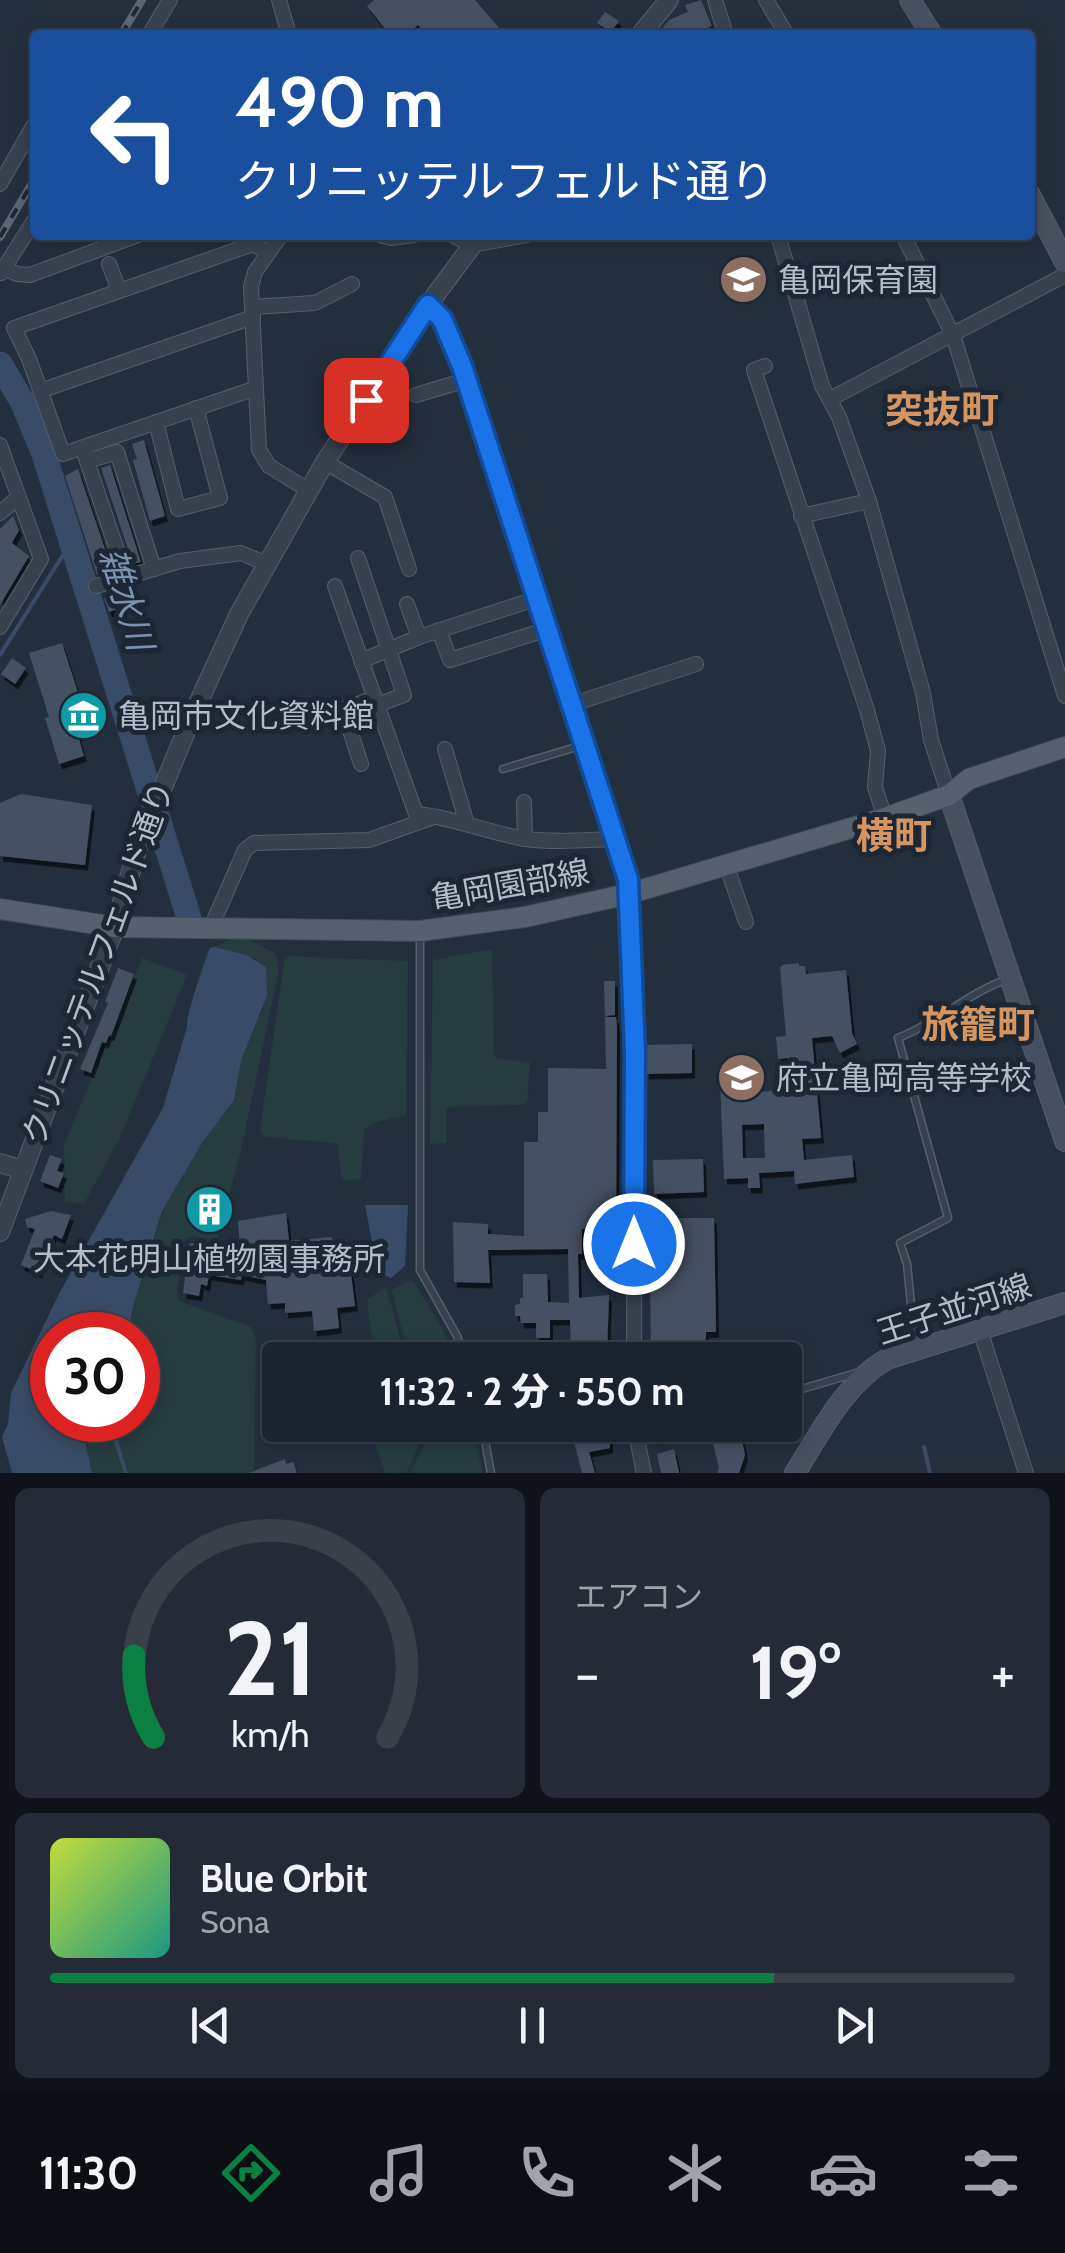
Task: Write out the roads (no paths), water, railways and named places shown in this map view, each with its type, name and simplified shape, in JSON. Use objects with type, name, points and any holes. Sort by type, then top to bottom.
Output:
[{"type":"main road","points":[[918,2],[930,30]]},
{"type":"main road","points":[[1035,204],[1064,262]]},
{"type":"main road","name":"亀岡園部線","points":[[0,909],[115,927],[420,931],[525,916],[628,894],[884,818],[949,795],[969,779],[1065,746]]},
{"type":"main road","points":[[949,795],[1065,1141]]},
{"type":"main road","name":"王子並河線","points":[[795,1473],[840,1403],[869,1369],[888,1358],[1065,1303]]},
{"type":"street","points":[[153,30],[170,0]]},
{"type":"street","points":[[280,0],[288,30]]},
{"type":"street","points":[[644,30],[669,0]]},
{"type":"street","points":[[715,0],[724,30]]},
{"type":"street","points":[[766,0],[785,30]]},
{"type":"street","points":[[0,184],[30,132]]},
{"type":"street","points":[[30,227],[2,272],[30,276],[104,240]]},
{"type":"street","points":[[277,240],[254,272],[252,312],[259,450],[269,466],[308,490]]},
{"type":"street","name":"クリニッテルフェルド通り","points":[[0,1232],[115,927],[137,850],[239,614],[325,462],[428,305],[476,240]]},
{"type":"street","points":[[779,240],[799,316],[869,501],[949,795]]},
{"type":"street","points":[[905,240],[952,334],[1065,696]]},
{"type":"street","points":[[154,569],[117,452],[63,454],[14,328],[253,244],[267,252]]},
{"type":"street","points":[[830,399],[952,334],[1064,262]]},
{"type":"street","points":[[109,264],[119,290]]},
{"type":"street","points":[[40,391],[252,312],[315,303],[352,284]]},
{"type":"street","points":[[428,305],[442,319],[466,380],[628,879],[635,1052],[634,1342]]},
{"type":"street","points":[[765,366],[754,370],[878,751],[875,787],[884,818]]},
{"type":"street","points":[[416,395],[466,380]]},
{"type":"street","points":[[85,454],[156,422],[256,388]]},
{"type":"street","points":[[156,422],[178,508],[220,498],[196,408]]},
{"type":"street","points":[[0,445],[41,560],[0,627]]},
{"type":"street","points":[[85,454],[126,577]]},
{"type":"street","points":[[325,462],[385,497],[409,569]]},
{"type":"street","points":[[0,513],[19,497]]},
{"type":"street","points":[[801,516],[869,501]]},
{"type":"street","points":[[96,586],[180,561],[241,553],[267,564]]},
{"type":"street","points":[[358,558],[404,694],[343,709],[361,764]]},
{"type":"street","points":[[334,586],[416,814],[525,838],[614,839]]},
{"type":"street","points":[[360,661],[535,599]]},
{"type":"street","points":[[407,604],[419,637]]},
{"type":"street","points":[[440,630],[450,660],[545,630]]},
{"type":"street","points":[[570,705],[696,664]]},
{"type":"street","points":[[445,749],[468,824]]},
{"type":"street","points":[[524,802],[525,838]]},
{"type":"street","points":[[211,926],[245,850],[254,843],[370,840],[437,816]]},
{"type":"street","points":[[726,867],[746,922]]},
{"type":"street","points":[[0,1164],[22,1170]]},
{"type":"street","points":[[980,1330],[1026,1473]]},
{"type":"street","points":[[638,1442],[644,1473]]},
{"type":"lane","points":[[503,769],[583,744]]},
{"type":"lane","points":[[420,931],[420,1270],[459,1342]]},
{"type":"lane","points":[[915,1350],[906,1264],[900,1243],[948,1218],[898,1038],[919,1030],[988,986],[1011,978]]},
{"type":"lane","points":[[802,1389],[869,1369]]},
{"type":"lane","points":[[485,1442],[491,1473]]},
{"type":"water","points":[[210,948],[246,955],[266,967],[267,996],[241,1061],[234,1100],[202,1143],[162,1211],[132,1312],[50,1312],[163,1108]]},
{"type":"water","points":[[365,1205],[408,1205],[405,1266],[391,1278],[378,1272]]},
{"type":"water","points":[[30,1354],[30,1442],[86,1442],[92,1473],[12,1473],[2,1437],[8,1424],[11,1393]]},
{"type":"waterway","name":"雑水川","points":[[0,364],[22,401],[44,454],[189,918]]},
{"type":"waterway","points":[[0,655],[70,544]]},
{"type":"waterway","points":[[116,1442],[126,1473]]},
{"type":"waterway","points":[[924,1447],[930,1473]]},
{"type":"railway","points":[[124,30],[142,0]]},
{"type":"railway","points":[[0,237],[30,186]]},
{"type":"place","name":"亀岡保育園","points":[[743,280]]},
{"type":"place","name":"亀岡市文化資料館","points":[[83,716]]},
{"type":"place","name":"府立亀岡高等学校","points":[[741,1078]]},
{"type":"place","name":"大本花明山植物園事務所","points":[[209,1209]]},
{"type":"district","name":"突抜町","points":[[942,410]]},
{"type":"district","name":"横町","points":[[894,836]]},
{"type":"district","name":"旅籠町","points":[[978,1025]]}]
